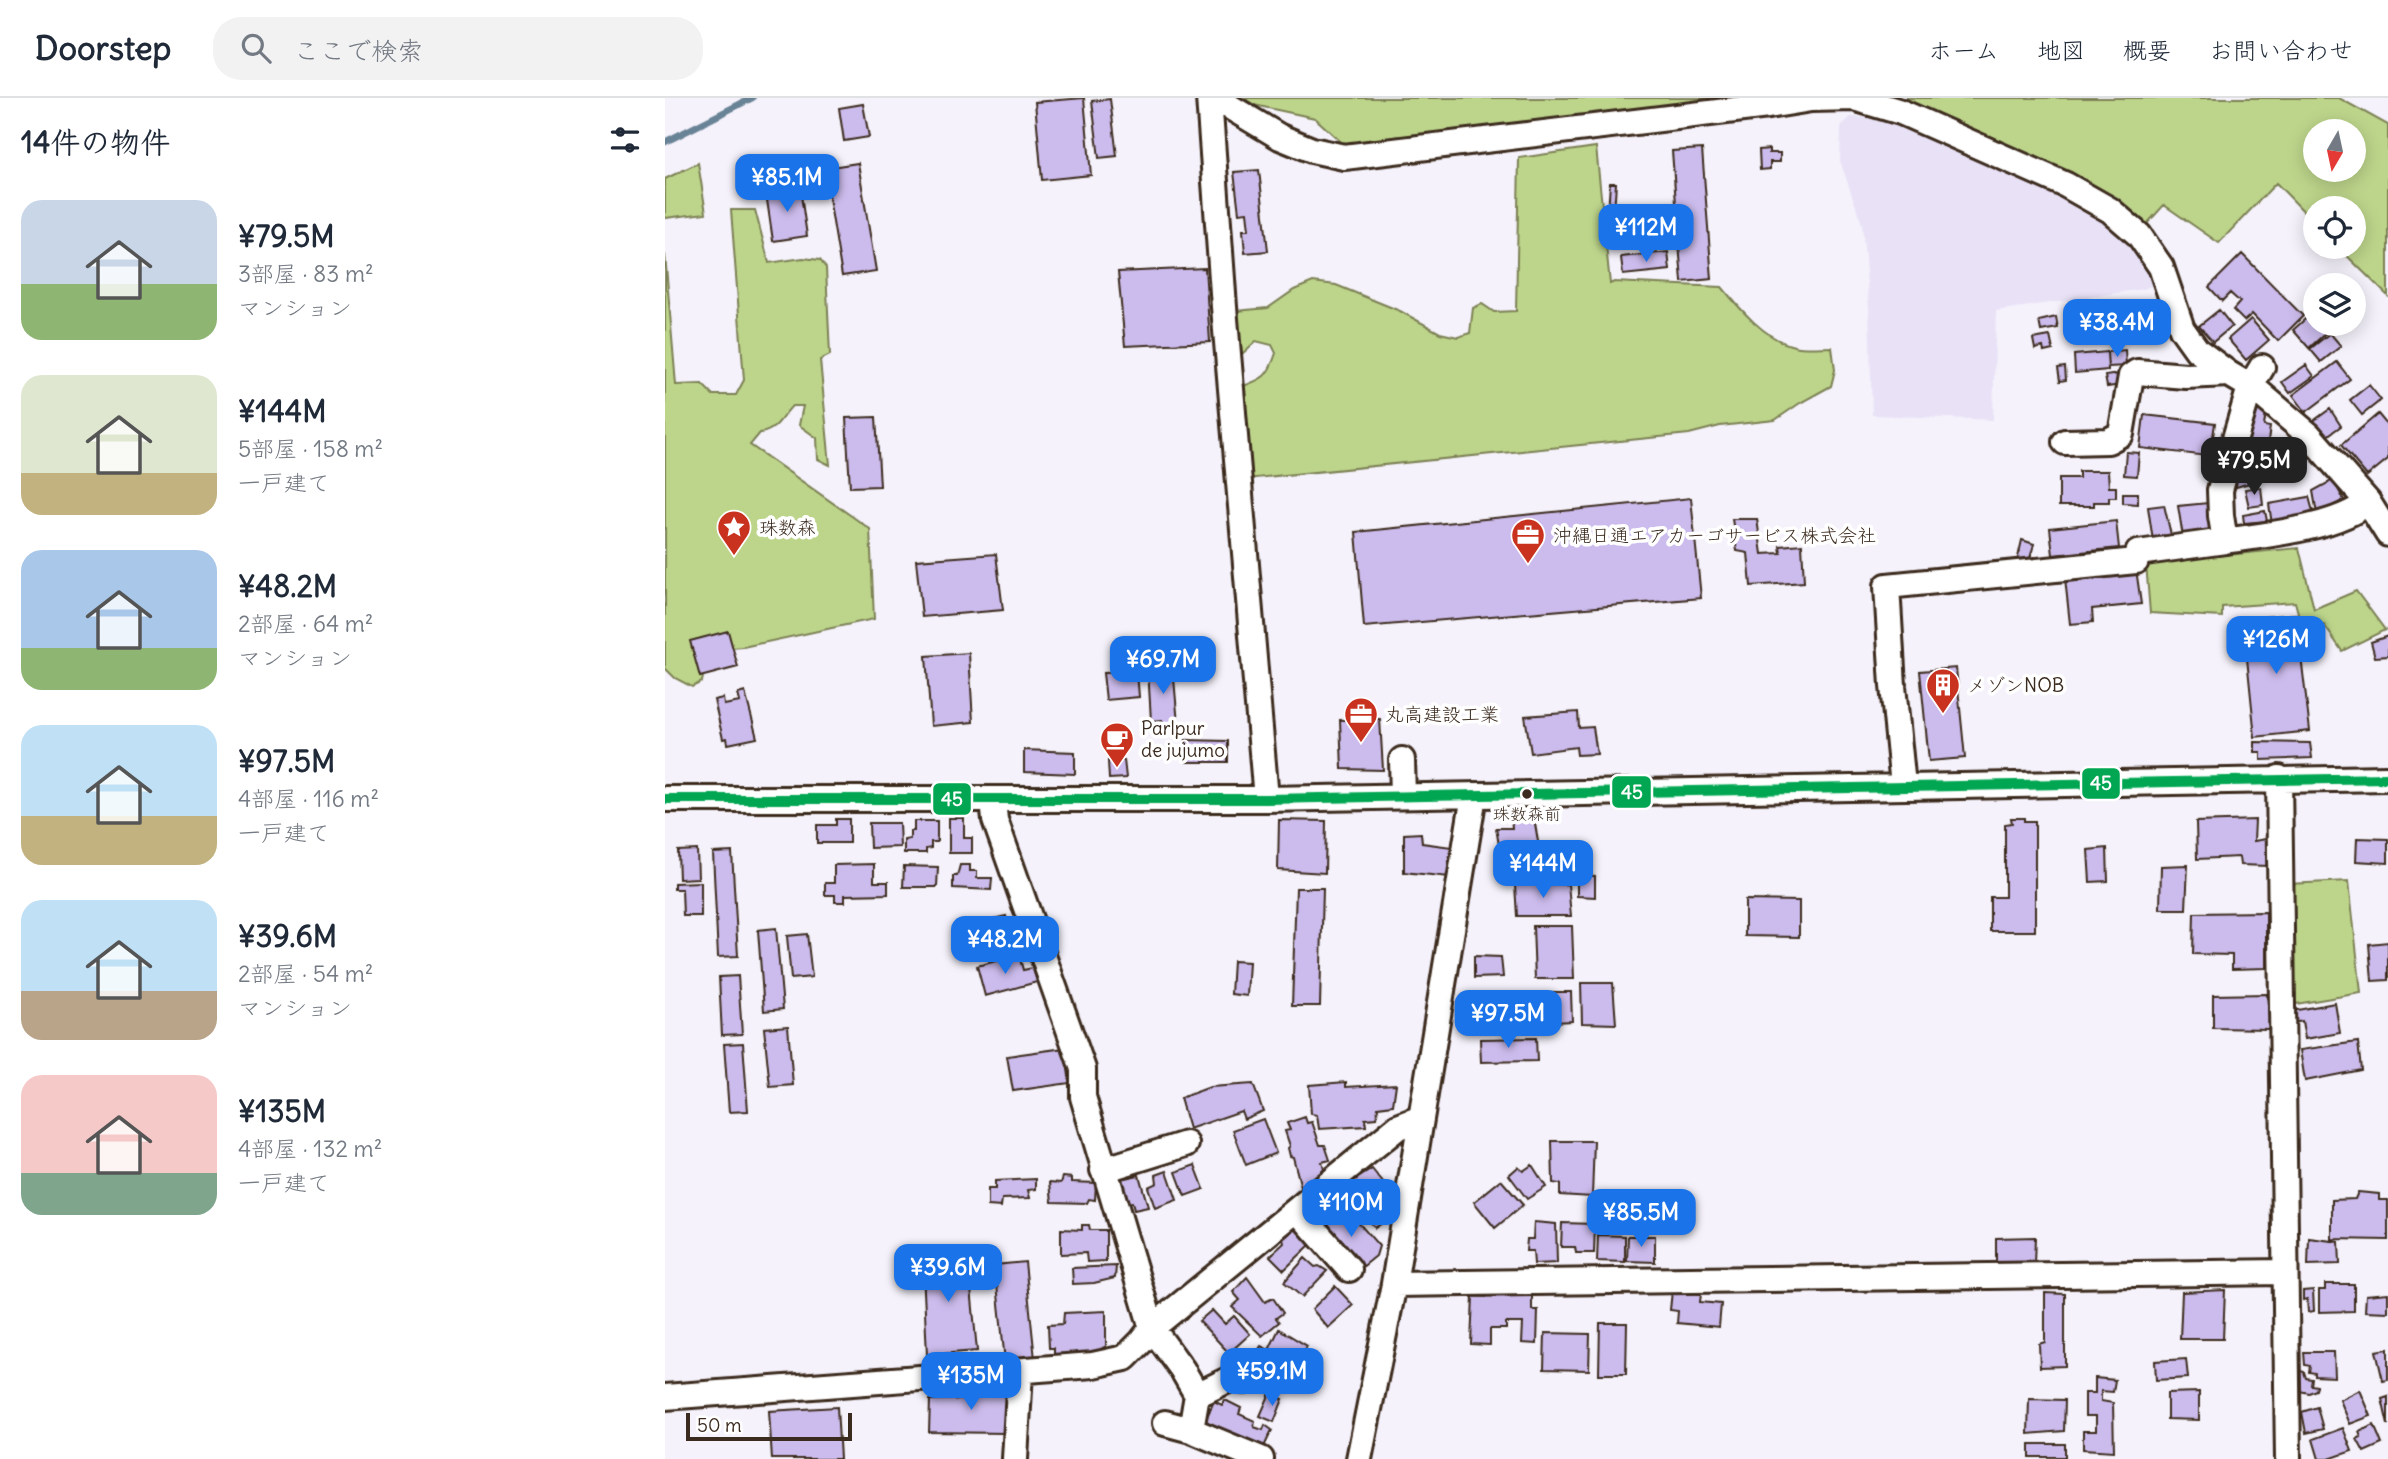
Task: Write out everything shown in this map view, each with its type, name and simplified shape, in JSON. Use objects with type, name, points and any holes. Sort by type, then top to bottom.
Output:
[{"type":"street","points":[[1209,98],[1266,799]]},
{"type":"street","points":[[1215,98],[1280,137],[1312,150],[1344,157],[1811,99],[1854,99],[1902,111],[2066,184],[2110,210],[2139,235],[2161,267],[2182,329],[2197,350],[2247,376],[2309,435],[2368,502],[2388,534]]},
{"type":"street","points":[[2065,442],[2108,442],[2120,435],[2131,376],[2137,372],[2186,376],[2247,376]]},
{"type":"street","points":[[2225,541],[2220,490],[2247,376]]},
{"type":"street","points":[[1903,786],[1887,586],[2136,561],[2138,553],[2297,530],[2357,511],[2368,502]]},
{"type":"street","points":[[1402,760],[1403,796]]},
{"type":"street","points":[[2279,778],[2288,1459]]},
{"type":"street","points":[[665,799],[1266,799],[2388,778]]},
{"type":"street","points":[[1359,1459],[1394,1284],[1474,795]]},
{"type":"street","points":[[993,800],[995,820],[1083,1069],[1083,1097],[1152,1328],[1197,1395],[1191,1430]]},
{"type":"street","points":[[665,1397],[1020,1372],[1093,1365],[1125,1358],[1152,1328],[1398,1127],[1421,1118]]},
{"type":"street","points":[[1103,1170],[1186,1144]]},
{"type":"street","points":[[1297,1210],[1349,1269]]},
{"type":"street","points":[[1394,1284],[2285,1272]]},
{"type":"street","points":[[1015,1459],[1020,1372]]},
{"type":"street","points":[[1197,1395],[1234,1377],[1244,1381]]},
{"type":"street","points":[[1165,1423],[1191,1430],[1261,1459]]},
{"type":"shaded area","points":[[1851,117],[1882,118],[2035,181],[2121,230],[2147,261],[2155,284],[2144,289],[1996,311],[1993,420],[1872,415],[1869,309],[1862,224],[1840,161],[1841,126]]},
{"type":"green space","points":[[1244,98],[1823,98],[1352,152],[1315,118],[1254,105]]},
{"type":"green space","points":[[1874,98],[2339,98],[2388,125],[2388,296],[2350,259],[2366,259],[2366,196],[2303,196],[2303,211],[2276,183],[2219,243],[2164,205],[2145,226]]},
{"type":"green space","points":[[1596,147],[1610,284],[1614,282],[1722,287],[1754,322],[1784,343],[1808,348],[1832,347],[1835,370],[1831,386],[1775,420],[1720,426],[1689,434],[1246,479],[1238,388],[1263,377],[1276,353],[1272,345],[1256,341],[1242,354],[1237,352],[1236,311],[1268,308],[1294,290],[1313,282],[1336,285],[1400,311],[1440,333],[1458,337],[1470,333],[1473,308],[1482,304],[1494,312],[1516,311],[1519,158]]},
{"type":"green space","points":[[698,163],[706,213],[665,218],[665,179]]},
{"type":"green space","points":[[731,210],[755,210],[769,263],[803,258],[820,260],[826,268],[830,355],[820,360],[830,465],[818,459],[817,438],[799,425],[803,406],[792,406],[775,426],[760,433],[750,445],[870,529],[874,619],[743,647],[708,650],[702,682],[692,687],[675,678],[665,668],[665,254],[676,385],[702,384],[713,395],[736,395],[744,380]]},
{"type":"green space","points":[[2299,548],[2314,609],[2356,591],[2385,630],[2342,651],[2324,625],[2304,634],[2295,602],[2222,607],[2222,617],[2150,613],[2146,563]]},
{"type":"green space","points":[[2349,881],[2361,993],[2290,1005],[2287,884]]},
{"type":"building","points":[[1084,98],[1091,175],[1042,180],[1035,102]]},
{"type":"building","points":[[1110,99],[1117,156],[1099,158],[1092,101]]},
{"type":"building","points":[[863,104],[869,137],[844,141],[839,108]]},
{"type":"building","points":[[1702,149],[1712,279],[1682,282],[1672,151]]},
{"type":"building","points":[[1769,149],[1769,153],[1780,153],[1780,162],[1770,162],[1770,169],[1760,170],[1759,150]]},
{"type":"building","points":[[858,163],[876,271],[842,276],[824,168]]},
{"type":"building","points":[[1259,170],[1268,251],[1245,253],[1243,230],[1249,230],[1247,212],[1239,213],[1234,172]]},
{"type":"building","points":[[1610,183],[1616,183],[1614,213],[1608,213]]},
{"type":"building","points":[[800,188],[807,236],[773,241],[766,193]]},
{"type":"building","points":[[1668,252],[1670,270],[1623,275],[1621,257]]},
{"type":"building","points":[[2242,254],[2303,316],[2278,341],[2252,314],[2244,321],[2233,310],[2240,302],[2230,293],[2222,301],[2209,287]]},
{"type":"building","points":[[1205,268],[1210,342],[1125,346],[1118,272]]},
{"type":"building","points":[[2219,310],[2232,326],[2213,342],[2199,326]]},
{"type":"building","points":[[2056,317],[2058,328],[2041,331],[2039,321]]},
{"type":"building","points":[[2251,319],[2269,340],[2246,360],[2228,339]]},
{"type":"building","points":[[2303,321],[2303,336],[2322,336],[2309,348],[2293,330]]},
{"type":"building","points":[[2050,336],[2053,350],[2044,352],[2043,347],[2035,349],[2033,339]]},
{"type":"building","points":[[2326,336],[2333,336],[2341,346],[2321,362],[2310,349]]},
{"type":"building","points":[[2125,350],[2126,366],[2108,367],[2107,352]]},
{"type":"building","points":[[2107,352],[2108,370],[2075,373],[2074,355]]},
{"type":"building","points":[[2337,362],[2350,379],[2306,412],[2293,395]]},
{"type":"building","points":[[2306,365],[2314,376],[2290,393],[2282,382]]},
{"type":"building","points":[[2065,367],[2066,380],[2060,381],[2058,368]]},
{"type":"building","points":[[2119,374],[2121,385],[2107,387],[2105,376]]},
{"type":"building","points":[[2369,385],[2381,400],[2362,415],[2350,400]]},
{"type":"building","points":[[2330,409],[2341,426],[2324,438],[2312,422]]},
{"type":"building","points":[[2255,410],[2266,412],[2264,426],[2270,427],[2267,448],[2243,444],[2247,421],[2253,422]]},
{"type":"building","points":[[2378,414],[2388,426],[2388,459],[2367,476],[2341,445]]},
{"type":"building","points":[[2144,415],[2215,423],[2212,444],[2226,446],[2224,458],[2140,448]]},
{"type":"building","points":[[876,417],[880,486],[850,487],[846,418]]},
{"type":"building","points":[[2292,438],[2302,463],[2272,470],[2268,459],[2276,456],[2270,445]]},
{"type":"building","points":[[2126,452],[2139,453],[2137,476],[2124,475]]},
{"type":"building","points":[[2251,454],[2264,454],[2266,478],[2233,488],[2237,466],[2250,464]]},
{"type":"building","points":[[2079,471],[2108,471],[2109,487],[2116,487],[2116,497],[2109,497],[2109,502],[2094,502],[2094,506],[2059,506],[2059,478],[2079,478]]},
{"type":"building","points":[[2333,480],[2344,500],[2317,514],[2313,491]]},
{"type":"building","points":[[2261,487],[2263,505],[2249,507],[2245,489]]},
{"type":"building","points":[[2123,493],[2138,493],[2138,504],[2123,503]]},
{"type":"building","points":[[2309,497],[2314,515],[2272,525],[2269,504]]},
{"type":"building","name":"沖縄日通エアカーゴサービス株式会社","points":[[1691,498],[1701,598],[1364,627],[1356,532]]},
{"type":"building","points":[[2208,503],[2213,533],[2183,537],[2178,506]]},
{"type":"building","points":[[2164,505],[2172,539],[2153,541],[2148,507]]},
{"type":"building","points":[[2265,511],[2267,521],[2244,523],[2243,515]]},
{"type":"building","points":[[1732,519],[1757,519],[1762,554],[1781,553],[1780,546],[1802,544],[1804,582],[1751,586],[1748,553],[1737,551]]},
{"type":"building","points":[[2116,521],[2119,548],[2053,555],[2050,528]]},
{"type":"building","points":[[2022,540],[2034,544],[2029,562],[2017,562]]},
{"type":"building","points":[[996,554],[1003,610],[922,617],[916,560]]},
{"type":"building","points":[[2136,569],[2141,604],[2092,609],[2093,622],[2070,624],[2065,578]]},
{"type":"building","points":[[2296,614],[2310,731],[2255,737],[2243,619]]},
{"type":"building","points":[[728,631],[738,667],[700,677],[690,641]]},
{"type":"building","points":[[2388,636],[2388,656],[2375,657],[2371,642]]},
{"type":"building","points":[[969,653],[973,722],[931,726],[926,656]]},
{"type":"building","points":[[1173,667],[1178,724],[1163,726],[1162,720],[1151,721],[1148,668]]},
{"type":"building","name":"メゾンNOB","points":[[1956,668],[1965,758],[1929,761],[1920,671]]},
{"type":"building","points":[[1137,672],[1139,697],[1106,700],[1103,673]]},
{"type":"building","points":[[745,692],[757,738],[728,744],[727,738],[723,739],[714,700],[723,698],[724,705],[740,702],[738,694]]},
{"type":"building","points":[[1578,712],[1579,728],[1593,727],[1597,754],[1577,755],[1576,747],[1531,753],[1525,716]]},
{"type":"building","name":"丸高建設工業","points":[[1380,719],[1383,770],[1342,769],[1340,720]]},
{"type":"building","points":[[1186,740],[1228,741],[1228,762],[1187,762]]},
{"type":"building","points":[[2255,742],[2310,743],[2312,758],[2261,760],[2261,752],[2255,752]]},
{"type":"building","points":[[1024,750],[1075,752],[1075,774],[1024,772]]},
{"type":"building","name":"Parlpur de jujumo","points":[[1124,760],[1126,778],[1109,779],[1108,761]]},
{"type":"building","points":[[1533,812],[1540,853],[1501,857],[1496,828],[1512,828],[1511,817]]},
{"type":"building","points":[[949,818],[964,818],[964,838],[972,838],[972,853],[949,853]]},
{"type":"building","points":[[2011,818],[2035,821],[2035,931],[1990,931],[1990,897],[2005,897],[2005,824],[2012,823]]},
{"type":"building","points":[[836,819],[849,819],[849,843],[817,843],[817,825],[836,825]]},
{"type":"building","points":[[1279,820],[1326,821],[1325,873],[1278,870]]},
{"type":"building","points":[[2255,820],[2254,841],[2266,839],[2268,866],[2240,865],[2239,857],[2197,859],[2196,822]]},
{"type":"building","points":[[914,821],[937,821],[937,842],[931,842],[931,848],[926,849],[926,853],[904,853],[904,840],[910,839],[910,831],[914,831]]},
{"type":"building","points":[[869,823],[899,823],[900,847],[870,848]]},
{"type":"building","points":[[1421,833],[1422,843],[1452,847],[1449,877],[1404,872],[1404,834]]},
{"type":"building","points":[[2357,838],[2388,839],[2388,863],[2356,861]]},
{"type":"building","points":[[2107,848],[2108,881],[2090,882],[2088,850]]},
{"type":"building","points":[[697,850],[698,878],[679,879],[678,851]]},
{"type":"building","points":[[732,852],[738,956],[718,957],[713,853]]},
{"type":"building","points":[[874,864],[874,882],[888,882],[888,894],[845,895],[845,902],[835,902],[835,895],[825,895],[825,883],[834,883],[834,865]]},
{"type":"building","points":[[960,865],[970,865],[970,871],[977,871],[977,878],[992,878],[991,890],[953,888],[953,876],[957,876]]},
{"type":"building","points":[[2188,865],[2186,909],[2160,909],[2161,866]]},
{"type":"building","points":[[904,866],[938,867],[937,887],[903,887]]},
{"type":"building","points":[[1577,875],[1595,876],[1595,897],[1577,896]]},
{"type":"building","points":[[701,882],[701,916],[683,916],[682,889],[674,889],[674,883]]},
{"type":"building","points":[[1568,884],[1571,916],[1517,916],[1515,885]]},
{"type":"building","points":[[1296,888],[1323,888],[1320,1006],[1292,1006]]},
{"type":"building","points":[[1745,900],[1799,901],[1799,937],[1745,936]]},
{"type":"building","points":[[2266,912],[2266,968],[2232,969],[2232,955],[2193,954],[2194,913]]},
{"type":"building","points":[[1006,916],[1009,927],[1002,929],[1006,945],[982,950],[976,923]]},
{"type":"building","points":[[1533,926],[1572,926],[1574,979],[1535,979]]},
{"type":"building","points":[[776,928],[783,1009],[764,1011],[758,930]]},
{"type":"building","points":[[807,934],[812,977],[791,979],[787,936]]},
{"type":"building","points":[[2388,942],[2388,980],[2372,981],[2369,944]]},
{"type":"building","points":[[1019,955],[1023,970],[1033,968],[1037,982],[985,996],[977,966]]},
{"type":"building","points":[[1474,956],[1501,957],[1503,977],[1474,978]]},
{"type":"building","points":[[1233,961],[1249,962],[1247,996],[1231,994]]},
{"type":"building","points":[[738,976],[742,1034],[722,1035],[719,977]]},
{"type":"building","points":[[1581,983],[1613,983],[1616,1024],[1582,1023]]},
{"type":"building","points":[[1552,992],[1571,992],[1572,1021],[1554,1022]]},
{"type":"building","points":[[2267,994],[2270,1029],[2213,1028],[2213,995]]},
{"type":"building","points":[[2335,1003],[2340,1033],[2305,1039],[2302,1021],[2294,1023],[2292,1011]]},
{"type":"building","points":[[1476,1012],[1523,1012],[1524,1030],[1479,1030]]},
{"type":"building","points":[[788,1026],[793,1085],[770,1087],[764,1028]]},
{"type":"building","points":[[1536,1038],[1537,1061],[1481,1062],[1480,1039]]},
{"type":"building","points":[[2358,1042],[2361,1070],[2305,1081],[2300,1050]]},
{"type":"building","points":[[743,1043],[748,1111],[729,1112],[724,1044]]},
{"type":"building","points":[[1065,1048],[1070,1083],[1013,1091],[1007,1056]]},
{"type":"building","points":[[1346,1082],[1346,1087],[1396,1084],[1393,1105],[1378,1107],[1377,1118],[1365,1119],[1366,1126],[1319,1129],[1317,1115],[1311,1114],[1309,1085]]},
{"type":"building","points":[[1253,1084],[1263,1111],[1244,1119],[1241,1111],[1189,1129],[1180,1098],[1210,1087]]},
{"type":"building","points":[[1305,1117],[1307,1123],[1312,1122],[1320,1145],[1325,1145],[1330,1160],[1322,1162],[1325,1173],[1302,1191],[1285,1131],[1290,1130],[1287,1123]]},
{"type":"building","points":[[1263,1119],[1276,1153],[1246,1165],[1233,1130]]},
{"type":"building","points":[[1552,1141],[1594,1141],[1592,1197],[1560,1195],[1560,1184],[1553,1183]]},
{"type":"building","points":[[1195,1165],[1204,1189],[1185,1196],[1176,1172]]},
{"type":"building","points":[[1532,1165],[1546,1187],[1527,1199],[1509,1175],[1518,1167],[1523,1171]]},
{"type":"building","points":[[1372,1169],[1384,1184],[1374,1192],[1384,1207],[1381,1224],[1375,1228],[1354,1200],[1357,1196],[1349,1184]]},
{"type":"building","points":[[1167,1171],[1177,1200],[1155,1208],[1148,1187],[1157,1183],[1156,1175]]},
{"type":"building","points":[[1139,1175],[1148,1207],[1134,1210],[1132,1202],[1125,1203],[1120,1179]]},
{"type":"building","points":[[1063,1177],[1072,1178],[1072,1182],[1096,1183],[1095,1200],[1089,1199],[1087,1203],[1052,1202],[1050,1182],[1061,1183]]},
{"type":"building","points":[[1036,1179],[1036,1189],[1028,1190],[1030,1198],[1002,1199],[1001,1207],[988,1206],[988,1189],[995,1189],[995,1181]]},
{"type":"building","points":[[1501,1180],[1523,1205],[1495,1228],[1474,1202]]},
{"type":"building","points":[[2358,1192],[2379,1194],[2379,1200],[2388,1200],[2388,1240],[2332,1239],[2332,1200],[2355,1199]]},
{"type":"building","points":[[1627,1195],[1656,1195],[1657,1221],[1627,1222]]},
{"type":"building","points":[[1348,1202],[1351,1206],[1348,1211],[1379,1246],[1376,1256],[1356,1272],[1321,1230],[1336,1217],[1333,1211]]},
{"type":"building","points":[[1534,1222],[1556,1224],[1557,1263],[1534,1264],[1533,1251],[1526,1251],[1527,1239],[1533,1239]]},
{"type":"building","points":[[1562,1223],[1595,1224],[1594,1253],[1576,1253],[1575,1247],[1561,1247]]},
{"type":"building","points":[[1082,1225],[1089,1225],[1090,1230],[1106,1230],[1106,1261],[1087,1262],[1086,1253],[1061,1254],[1061,1229],[1082,1230]]},
{"type":"building","points":[[1294,1228],[1311,1244],[1284,1270],[1270,1256],[1284,1243],[1283,1239]]},
{"type":"building","points":[[1598,1235],[1625,1236],[1625,1262],[1597,1261]]},
{"type":"building","points":[[1628,1236],[1655,1236],[1655,1262],[1627,1261]]},
{"type":"building","points":[[2035,1237],[2034,1264],[1996,1267],[1996,1238]]},
{"type":"building","points":[[2309,1238],[2339,1242],[2340,1264],[2308,1265]]},
{"type":"building","points":[[922,1249],[968,1256],[977,1351],[927,1355]]},
{"type":"building","points":[[1305,1258],[1315,1267],[1319,1266],[1327,1271],[1302,1297],[1284,1282]]},
{"type":"building","points":[[1025,1262],[1035,1359],[1005,1362],[995,1265]]},
{"type":"building","points":[[1116,1266],[1115,1278],[1073,1284],[1072,1268]]},
{"type":"building","points":[[1247,1277],[1265,1302],[1273,1298],[1283,1313],[1276,1318],[1279,1322],[1262,1336],[1232,1307],[1240,1300],[1233,1292]]},
{"type":"building","points":[[2325,1284],[2354,1284],[2354,1311],[2319,1312],[2319,1290],[2325,1290]]},
{"type":"building","points":[[1335,1286],[1353,1305],[1328,1328],[1312,1309]]},
{"type":"building","points":[[2225,1290],[2223,1339],[2180,1339],[2182,1292]]},
{"type":"building","points":[[2313,1290],[2314,1311],[2308,1312],[2303,1291]]},
{"type":"building","points":[[1486,1291],[1532,1293],[1532,1310],[1538,1310],[1537,1344],[1522,1343],[1523,1323],[1506,1323],[1506,1329],[1490,1329],[1490,1345],[1471,1344],[1473,1296],[1486,1297]]},
{"type":"building","points":[[1672,1291],[1701,1294],[1700,1302],[1721,1304],[1719,1327],[1677,1323],[1678,1311],[1670,1310]]},
{"type":"building","points":[[2045,1293],[2065,1294],[2065,1366],[2040,1367],[2039,1344],[2045,1342]]},
{"type":"building","points":[[2388,1293],[2388,1312],[2365,1311],[2366,1295]]},
{"type":"building","points":[[1212,1310],[1225,1324],[1234,1316],[1250,1334],[1229,1353],[1199,1321]]},
{"type":"building","points":[[1106,1311],[1106,1346],[1090,1355],[1054,1357],[1054,1348],[1049,1348],[1048,1325],[1063,1324],[1064,1313]]},
{"type":"building","points":[[1600,1323],[1627,1323],[1626,1374],[1599,1374]]},
{"type":"building","points":[[1279,1329],[1307,1346],[1293,1376],[1266,1364],[1264,1367],[1253,1359],[1261,1346],[1269,1350]]},
{"type":"building","points":[[1545,1333],[1590,1334],[1589,1370],[1544,1369]]},
{"type":"building","points":[[2388,1349],[2388,1380],[2383,1381],[2376,1351]]},
{"type":"building","points":[[2304,1352],[2334,1352],[2335,1377],[2315,1376],[2315,1373],[2309,1372],[2310,1366],[2305,1365]]},
{"type":"building","points":[[2186,1359],[2188,1378],[2156,1380],[2155,1361]]},
{"type":"building","points":[[2295,1369],[2304,1372],[2306,1378],[2312,1379],[2311,1385],[2317,1386],[2316,1390],[2309,1393],[2295,1390]]},
{"type":"building","points":[[2095,1378],[2115,1380],[2113,1392],[2101,1391],[2101,1401],[2113,1403],[2114,1451],[2083,1449],[2083,1431],[2096,1431],[2096,1416],[2085,1416],[2085,1393],[2095,1393]]},
{"type":"building","points":[[973,1386],[1007,1387],[1006,1433],[929,1432],[930,1400],[972,1399],[971,1395],[962,1394],[962,1389],[972,1390]]},
{"type":"building","points":[[2360,1390],[2371,1416],[2350,1424],[2340,1400]]},
{"type":"building","points":[[2199,1392],[2199,1420],[2167,1419],[2167,1393]]},
{"type":"building","points":[[1270,1393],[1283,1399],[1274,1422],[1260,1416]]},
{"type":"building","points":[[2388,1397],[2388,1425],[2382,1399]]},
{"type":"building","points":[[2029,1399],[2065,1400],[2064,1431],[2028,1434]]},
{"type":"building","points":[[1225,1400],[1241,1408],[1239,1414],[1255,1421],[1254,1427],[1263,1430],[1265,1425],[1272,1430],[1263,1449],[1205,1421],[1214,1401],[1222,1405]]},
{"type":"building","points":[[837,1407],[840,1459],[772,1459],[769,1411]]},
{"type":"building","points":[[2317,1407],[2323,1429],[2306,1433],[2302,1412]]},
{"type":"building","points":[[2374,1425],[2382,1444],[2364,1452],[2357,1439],[2361,1437],[2359,1432]]},
{"type":"building","points":[[2343,1428],[2352,1451],[2329,1459],[2319,1459],[2313,1439]]},
{"type":"building","points":[[2030,1444],[2065,1444],[2065,1457],[2030,1457]]},
{"type":"waterway","points":[[665,142],[752,98]]},
{"type":"transit line","name":"45","points":[[665,799],[1266,799],[2388,778]]},
{"type":"place","name":"珠数森","points":[[734,557]]},
{"type":"place","name":"沖縄日通エアカーゴサービス株式会社","points":[[1528,565]]},
{"type":"place","name":"メゾンNOB","points":[[1943,715]]},
{"type":"place","name":"丸高建設工業","points":[[1361,744]]},
{"type":"place","name":"Parlpur de jujumo","points":[[1117,769]]},
{"type":"place","name":"珠数森前","points":[[1527,794]]}]
